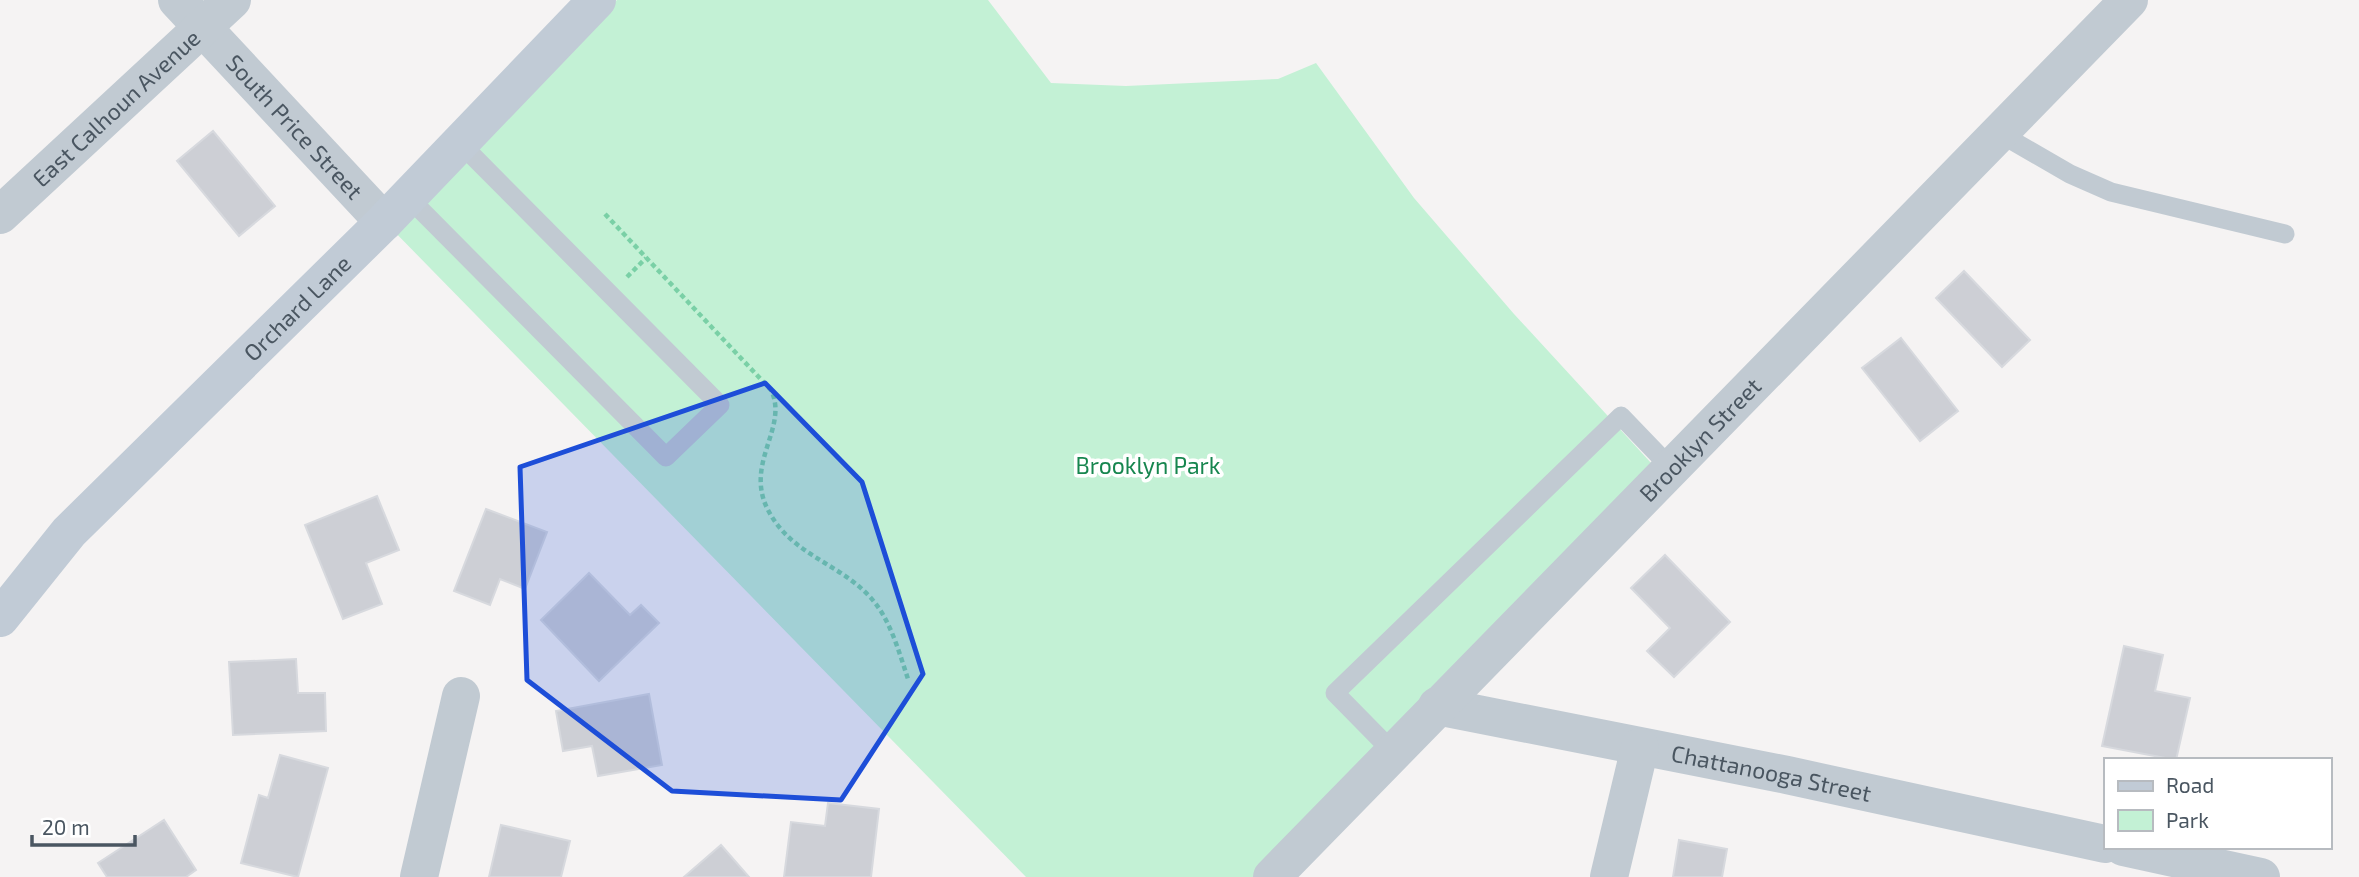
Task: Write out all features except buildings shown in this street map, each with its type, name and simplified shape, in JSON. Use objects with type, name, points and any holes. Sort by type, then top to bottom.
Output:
[{"type":"street","name":"South Price Street","points":[[177,0],[202,28],[396,209]]},
{"type":"street","name":"East Calhoun Avenue","points":[[0,215],[232,0]]},
{"type":"street","name":"Orchard Lane","points":[[0,618],[69,532],[396,209],[597,0]]},
{"type":"street","name":"Brooklyn Street","points":[[1272,877],[2129,0]]},
{"type":"street","points":[[419,877],[461,696]]},
{"type":"street","name":"Chattanooga Street","points":[[1437,706],[1787,775],[2104,844]]},
{"type":"street","points":[[1609,877],[1640,747]]},
{"type":"street","points":[[2132,849],[2256,876]]},
{"type":"lane","points":[[1999,133],[2070,174],[2111,192],[2285,234]]},
{"type":"lane","points":[[396,209],[666,457],[720,405],[460,143]]},
{"type":"lane","points":[[1393,752],[1335,693],[1621,416],[1671,468]]},
{"type":"path","points":[[605,214],[771,390],[777,402],[777,414],[762,461],[764,500],[774,521],[796,544],[829,568],[852,579],[873,599],[886,621],[908,679]]},
{"type":"highlighted area","points":[[765,383],[862,482],[923,674],[841,800],[672,791],[527,680],[520,467]]},
{"type":"green space","name":"Brooklyn Park","points":[[617,0],[988,0],[1051,83],[1126,86],[1278,79],[1316,63],[1414,198],[1514,314],[1663,476],[1272,877],[1026,877],[385,222]]}]
